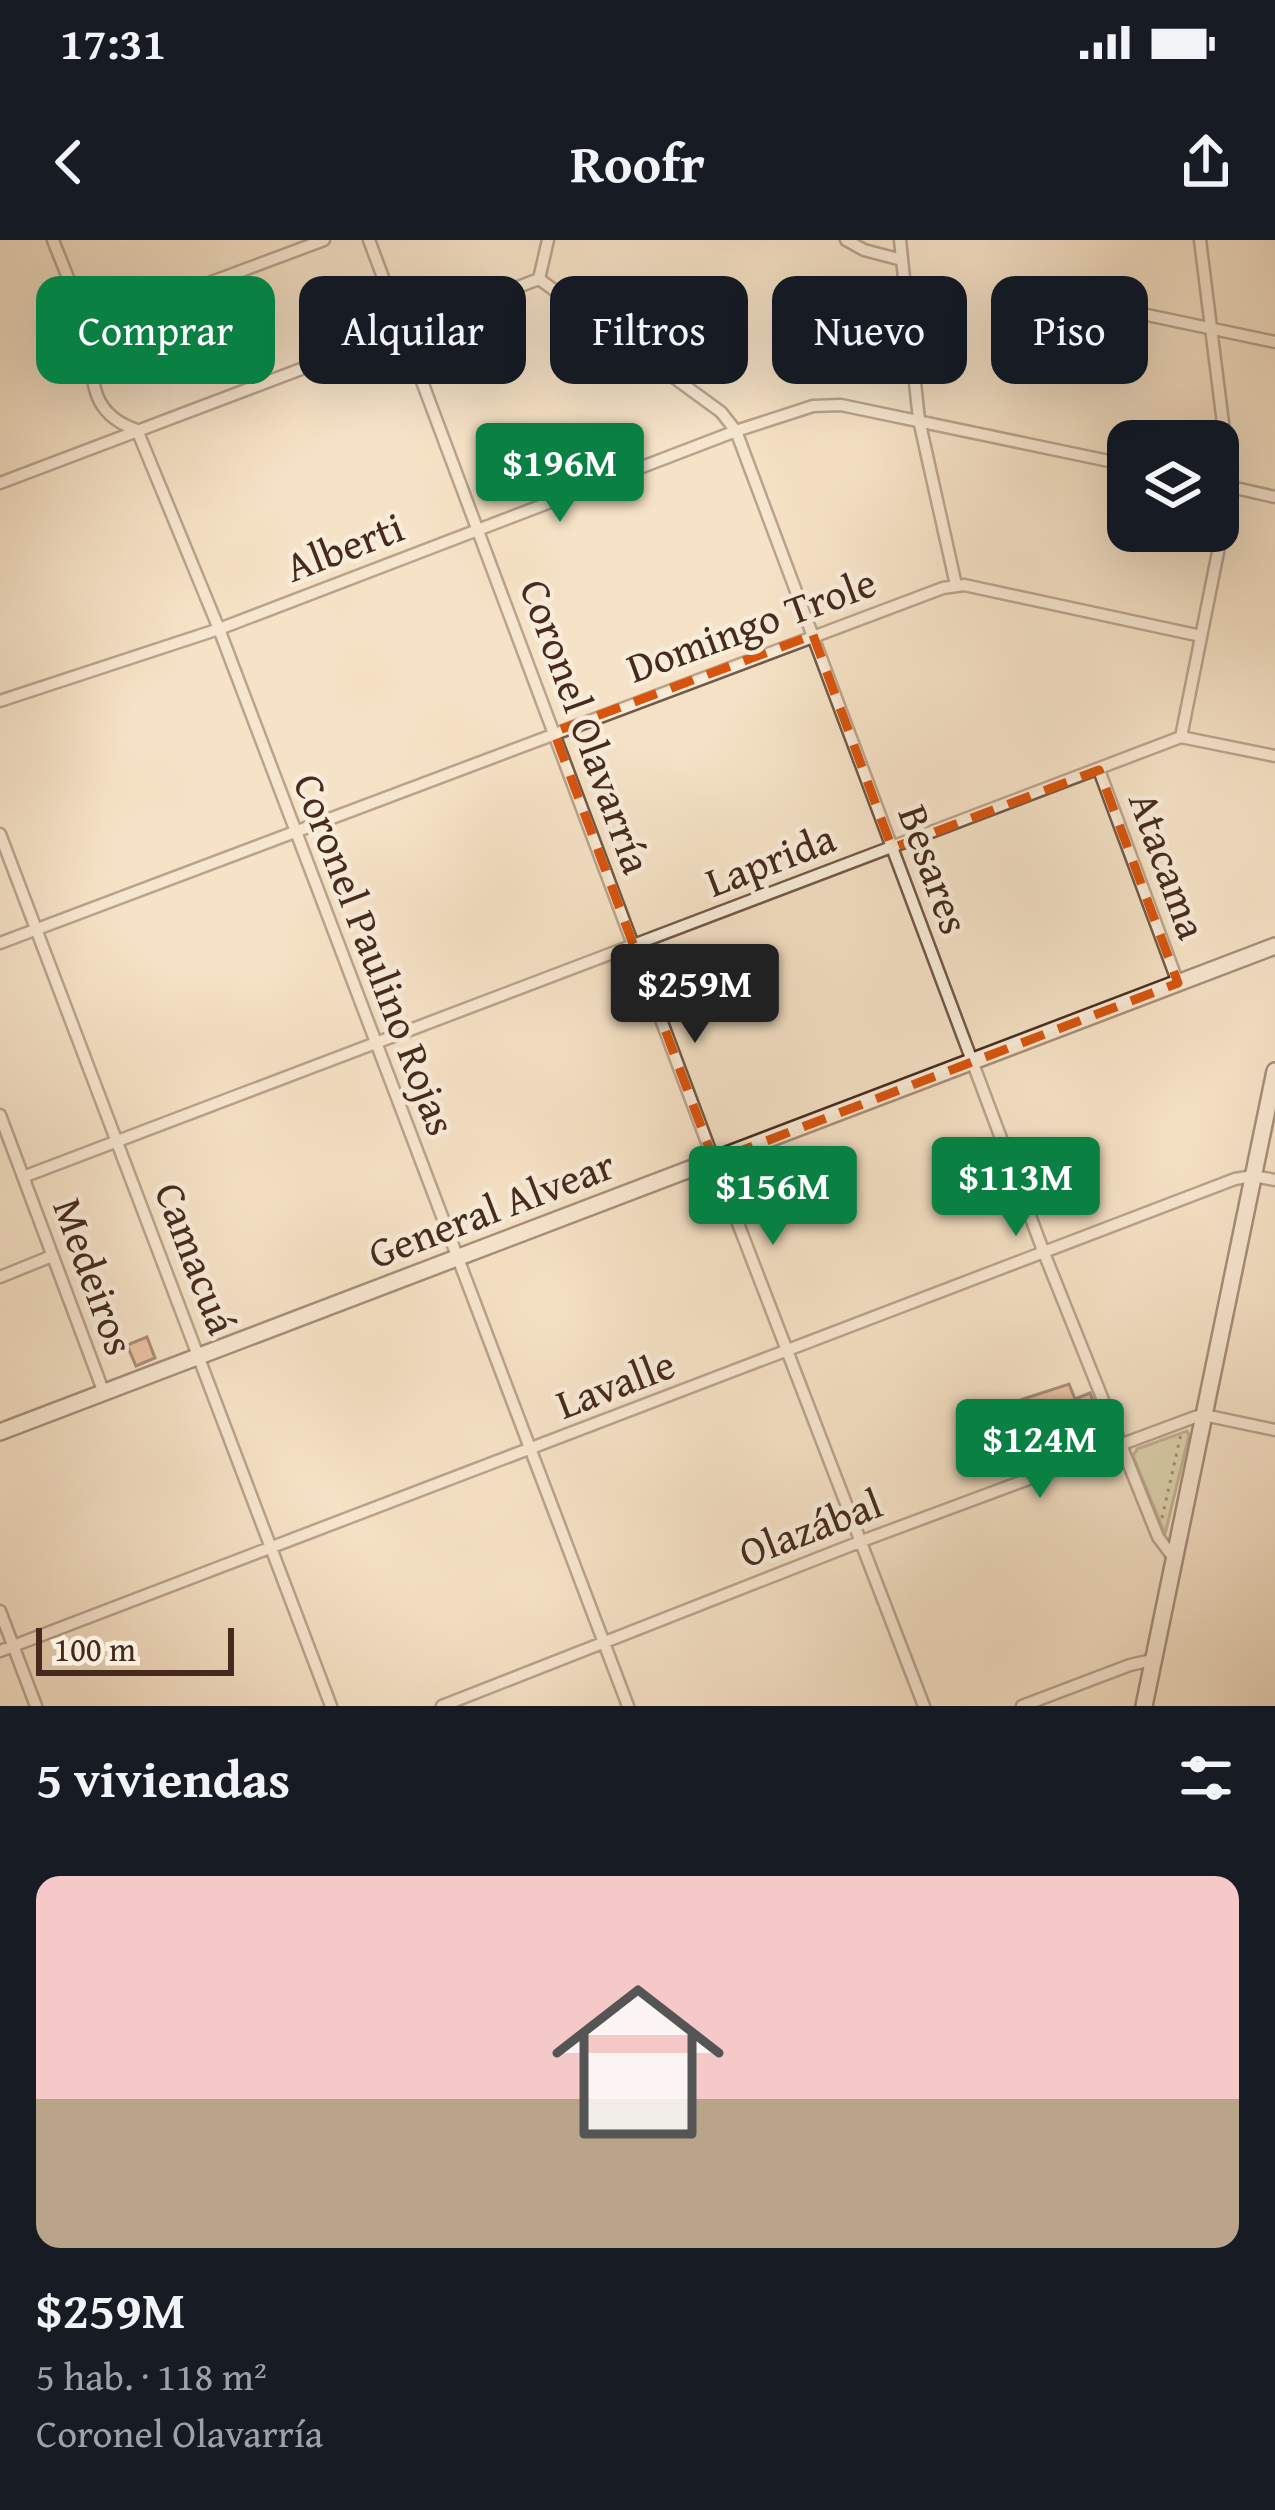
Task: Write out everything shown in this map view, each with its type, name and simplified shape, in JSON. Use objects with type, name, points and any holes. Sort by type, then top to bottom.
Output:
[{"type":"street","name":"Coronel Paulino Rojas","points":[[53,240],[82,320],[98,398],[113,421],[136,430],[219,629],[628,1706]]},
{"type":"street","points":[[228,276],[324,240]]},
{"type":"street","name":"Coronel Olavarría","points":[[369,240],[383,276]]},
{"type":"street","points":[[526,284],[539,279],[548,240]]},
{"type":"street","points":[[845,240],[902,260]]},
{"type":"street","points":[[900,240],[919,420],[956,585],[1201,636]]},
{"type":"street","points":[[1199,240],[1218,420]]},
{"type":"street","name":"Besares","points":[[539,279],[721,412],[736,431],[1044,1253],[1158,1537],[1173,1557]]},
{"type":"street","points":[[1148,315],[1275,342]]},
{"type":"street","points":[[0,483],[299,369]]},
{"type":"street","name":"Coronel Olavarría","points":[[424,384],[714,1161],[924,1706]]},
{"type":"street","name":"Alberti","points":[[0,701],[219,629],[736,431],[827,404],[1107,460]]},
{"type":"street","points":[[1239,489],[1275,497]]},
{"type":"street","points":[[1214,552],[1181,737],[1275,756]]},
{"type":"street","name":"Domingo Trole","points":[[0,943],[956,585]]},
{"type":"street","name":"Laprida","points":[[23,1177],[1181,737]]},
{"type":"street","name":"Atacama","points":[[1099,770],[1178,983]]},
{"type":"street","name":"Camacuá","points":[[2,843],[331,1706]]},
{"type":"street","name":"General Alvear","points":[[0,1432],[1275,946]]},
{"type":"street","points":[[1144,1706],[1275,1072]]},
{"type":"street","name":"Medeiros","points":[[1,1118],[104,1393]]},
{"type":"street","points":[[1253,1176],[1275,1180]]},
{"type":"street","name":"Lavalle","points":[[6,1648],[1253,1176]]},
{"type":"street","points":[[0,1277],[52,1256]]},
{"type":"street","points":[[1204,1415],[1275,1430]]},
{"type":"street","name":"Olazábal","points":[[442,1706],[862,1540],[1204,1415]]},
{"type":"street","points":[[0,1612],[6,1648],[36,1706]]},
{"type":"street","points":[[1022,1706],[1152,1660]]},
{"type":"path","points":[[1158,1537],[1184,1421]]},
{"type":"highlighted area","points":[[813,635],[892,848],[1099,770],[1178,983],[714,1161],[554,732]]},
{"type":"green space","points":[[1187,1431],[1165,1534],[1133,1456],[1137,1449]]},
{"type":"building","points":[[147,1337],[155,1358],[136,1366],[127,1345]]},
{"type":"building","points":[[1069,1384],[1075,1399],[1090,1393],[1102,1423],[1095,1433],[1032,1456],[1014,1402]]}]
